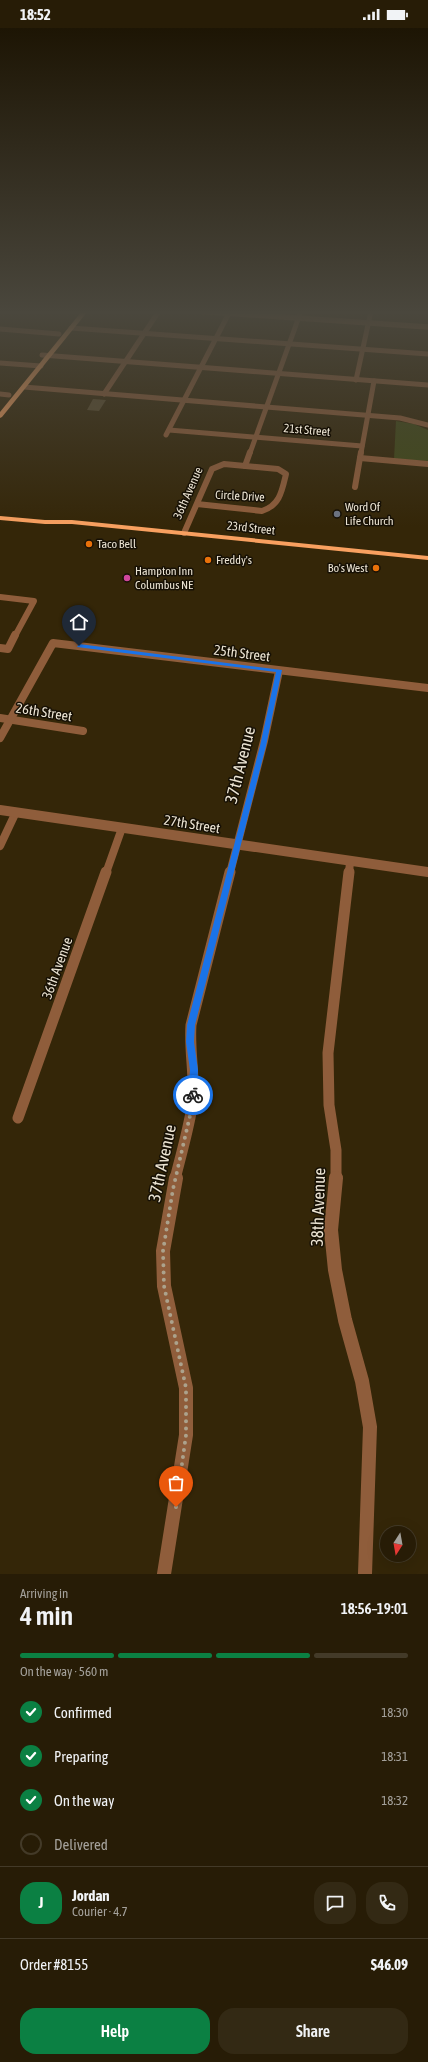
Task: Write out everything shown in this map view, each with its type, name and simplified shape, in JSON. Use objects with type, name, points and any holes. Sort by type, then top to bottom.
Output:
[{"type":"highway","points":[[0,406],[19,383]]},
{"type":"highway","points":[[0,416],[27,383]]},
{"type":"highway","name":"23rd Street","points":[[0,511],[48,516],[72,522]]},
{"type":"highway","name":"23rd Street","points":[[0,518],[45,522],[72,522],[428,558]]},
{"type":"street","points":[[104,394],[111,383]]},
{"type":"street","points":[[184,401],[193,383]]},
{"type":"street","points":[[245,466],[275,383]]},
{"type":"street","points":[[355,486],[374,383]]},
{"type":"street","points":[[403,383],[428,385]]},
{"type":"street","points":[[24,387],[400,418],[428,425]]},
{"type":"street","points":[[0,394],[9,395]]},
{"type":"street","name":"21st Street","points":[[184,401],[168,432],[255,437],[362,446]]},
{"type":"street","points":[[360,458],[428,464]]},
{"type":"street","name":"36th Avenue","points":[[184,533],[212,468],[224,464],[245,466]]},
{"type":"street","name":"Circle Drive","points":[[197,504],[262,510],[271,509],[276,505],[286,474],[278,469],[245,466]]},
{"type":"street","points":[[0,597],[34,601],[8,648],[0,648]]},
{"type":"street","name":"25th Street","points":[[11,720],[53,643],[428,688]]},
{"type":"street","name":"37th Avenue","points":[[164,1574],[186,1435],[186,1388],[164,1286],[163,1251],[173,1189],[192,1107],[194,1070],[190,1042],[191,1025],[264,741],[279,670]]},
{"type":"street","name":"26th Street","points":[[0,718],[84,731]]},
{"type":"street","points":[[0,738],[11,720]]},
{"type":"street","name":"27th Street","points":[[0,810],[350,862],[428,872]]},
{"type":"street","points":[[0,846],[16,812]]},
{"type":"street","name":"36th Avenue","points":[[18,1118],[122,828]]},
{"type":"street","name":"38th Avenue","points":[[350,862],[328,1053],[329,1105],[336,1150],[336,1193],[331,1230],[335,1270],[343,1313],[362,1381],[370,1427],[365,1574]]},
{"type":"green space","points":[[396,421],[414,424],[428,430],[428,461],[394,459]]},
{"type":"building","points":[[93,399],[106,400],[99,411],[87,410]]},
{"type":"way so far","points":[[176,1507],[186,1435],[186,1388],[164,1286],[163,1251],[173,1189],[192,1107],[193,1095]]},
{"type":"place","name":"Word Of Life Church","points":[[337,514]]},
{"type":"place","name":"Taco Bell","points":[[89,544]]},
{"type":"place","name":"Freddy's","points":[[208,560]]},
{"type":"place","name":"Bo's West","points":[[376,568]]},
{"type":"place","name":"Hampton Inn Columbus NE","points":[[127,578]]},
{"type":"route","points":[[79,646],[279,670],[263,746],[191,1025],[190,1042],[194,1070],[193,1095]]}]
